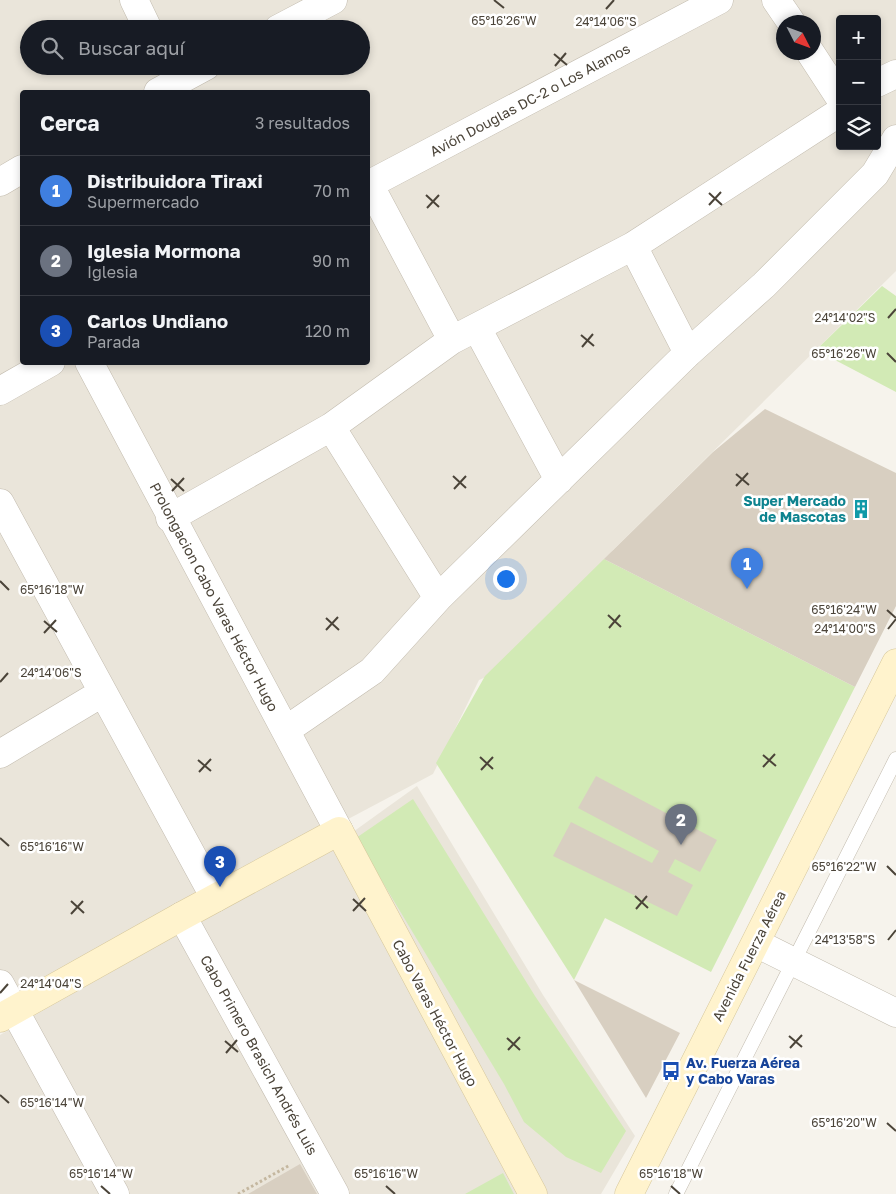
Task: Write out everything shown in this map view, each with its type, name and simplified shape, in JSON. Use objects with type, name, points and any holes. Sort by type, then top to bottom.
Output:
[{"type":"street","points":[[134,0],[144,20]]},
{"type":"street","points":[[295,20],[333,0]]},
{"type":"street","name":"Avión Douglas DC-2 o Los Alamos","points":[[370,184],[719,0]]},
{"type":"street","points":[[776,0],[786,15]]},
{"type":"street","points":[[815,60],[836,92]]},
{"type":"street","points":[[881,80],[896,74]]},
{"type":"street","points":[[167,80],[181,75]]},
{"type":"street","points":[[170,518],[331,427],[452,340],[633,246],[836,115]]},
{"type":"street","points":[[286,730],[372,670],[438,598],[688,353],[764,285],[874,174],[896,139]]},
{"type":"street","points":[[0,182],[20,170]]},
{"type":"street","points":[[370,189],[452,340]]},
{"type":"street","points":[[633,246],[688,353]]},
{"type":"street","points":[[477,328],[560,480]]},
{"type":"street","points":[[0,391],[45,365]]},
{"type":"street","name":"Prolongacion Cabo Varas Héctor Hugo","points":[[91,365],[170,518],[339,831]]},
{"type":"street","points":[[331,427],[438,598]]},
{"type":"street","points":[[0,503],[215,898]]},
{"type":"street","name":"Avenida Fuerza Aérea","points":[[628,1194],[896,663]]},
{"type":"street","points":[[0,754],[102,693]]},
{"type":"street","points":[[7,1014],[339,831]]},
{"type":"street","name":"Cabo Varas Héctor Hugo","points":[[339,831],[533,1194]]},
{"type":"street","name":"Cabo Primero Brasich Andrés Luis","points":[[182,916],[335,1194]]},
{"type":"street","points":[[756,942],[896,1012]]},
{"type":"street","points":[[0,984],[7,1014],[115,1194]]},
{"type":"lane","points":[[676,1194],[896,758]]},
{"type":"path","points":[[238,1194],[313,1153]]},
{"type":"shaded area","points":[[0,0],[896,0],[896,271],[613,550],[595,574],[495,673],[479,680],[433,774],[0,1004]]},
{"type":"shaded area","points":[[417,786],[543,995],[635,1136],[601,1194],[0,1194],[0,1035],[332,847]]},
{"type":"green space","points":[[882,286],[896,296],[896,392],[816,350]]},
{"type":"green space","points":[[604,559],[855,687],[711,972],[605,918],[574,980],[436,763],[485,676]]},
{"type":"green space","points":[[413,799],[535,996],[626,1131],[601,1173],[566,1157],[524,1122],[504,1084],[356,838]]},
{"type":"green space","points":[[503,1173],[514,1194],[465,1194]]},
{"type":"building","points":[[765,409],[896,473],[896,606],[855,687],[604,559],[713,452]]},
{"type":"building","points":[[596,776],[717,840],[700,872],[675,859],[668,872],[693,885],[677,916],[553,856],[571,822],[652,863],[659,851],[578,808]]},
{"type":"building","points":[[574,980],[680,1033],[646,1098]]},
{"type":"building","points":[[300,1164],[317,1194],[248,1194]]},
{"type":"place","name":"Super Mercado de Mascotas","points":[[861,509]]},
{"type":"place","name":"Distribuidora Tiraxi","points":[[747,589]]},
{"type":"place","name":"Iglesia Mormona","points":[[681,845]]},
{"type":"place","name":"Carlos Undiano","points":[[220,887]]},
{"type":"place","name":"Av. Fuerza Aérea y Cabo Varas","points":[[671,1071]]}]
